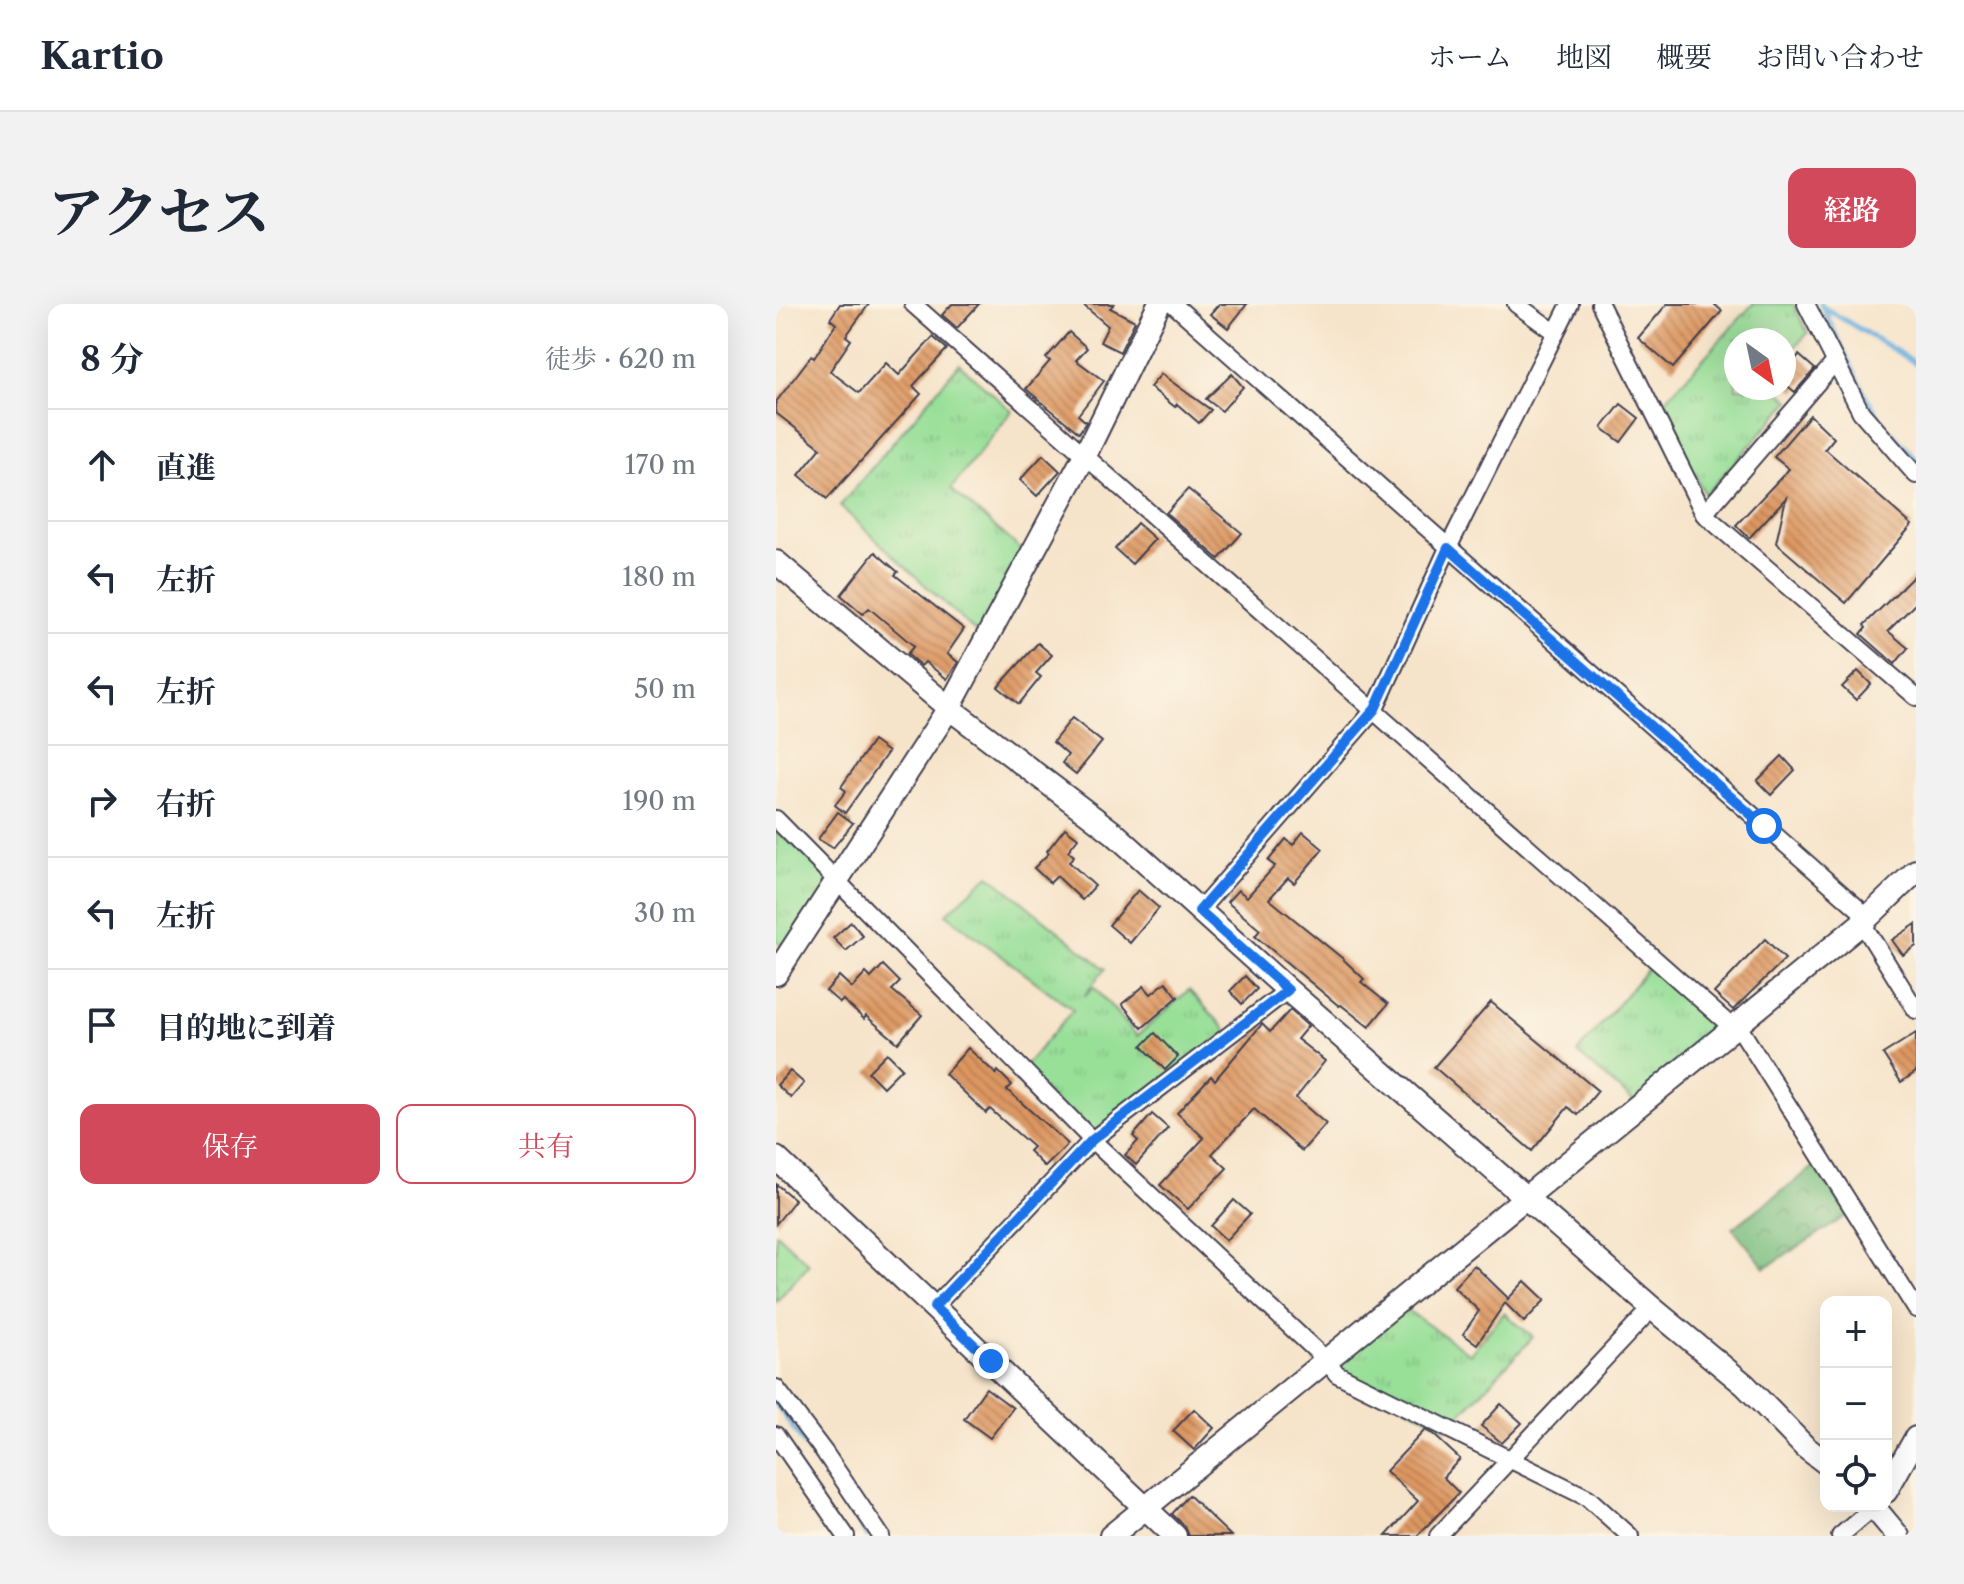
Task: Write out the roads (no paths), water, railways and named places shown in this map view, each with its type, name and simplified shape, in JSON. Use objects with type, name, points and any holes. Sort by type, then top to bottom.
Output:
[{"type":"street","points":[[913,304],[1735,1026],[1916,1309]]},
{"type":"street","points":[[776,974],[949,708],[1085,455],[1159,304]]},
{"type":"street","points":[[1173,304],[1865,920],[1916,1010]]},
{"type":"street","points":[[1516,304],[1556,333]]},
{"type":"street","points":[[1199,911],[1375,709],[1448,548],[1570,304]]},
{"type":"street","points":[[1600,304],[1704,514],[1916,697]]},
{"type":"street","points":[[1806,304],[1861,412],[1916,475]]},
{"type":"street","points":[[1704,514],[1835,362]]},
{"type":"street","points":[[776,562],[949,708],[1115,834],[1288,990],[1652,1308],[1745,1385],[1820,1458]]},
{"type":"street","points":[[776,819],[1092,1140],[1327,1361],[1337,1374],[1588,1498],[1630,1536]]},
{"type":"street","points":[[1111,1536],[1865,920],[1916,871]]},
{"type":"street","points":[[934,1307],[1092,1140],[1288,990]]},
{"type":"street","points":[[776,1158],[1175,1536]]},
{"type":"street","points":[[1438,1536],[1652,1308]]},
{"type":"street","points":[[776,1388],[881,1536]]},
{"type":"street","points":[[776,1435],[846,1536]]},
{"type":"street","points":[[1892,1480],[1916,1438]]},
{"type":"street","points":[[1840,1536],[1867,1512]]},
{"type":"street","points":[[1879,1512],[1898,1536]]},
{"type":"waterway","points":[[1821,304],[1866,396],[1885,426],[1916,459]]},
{"type":"waterway","points":[[1823,307],[1916,363]]},
{"type":"waterway","points":[[776,1403],[867,1536]]}]
